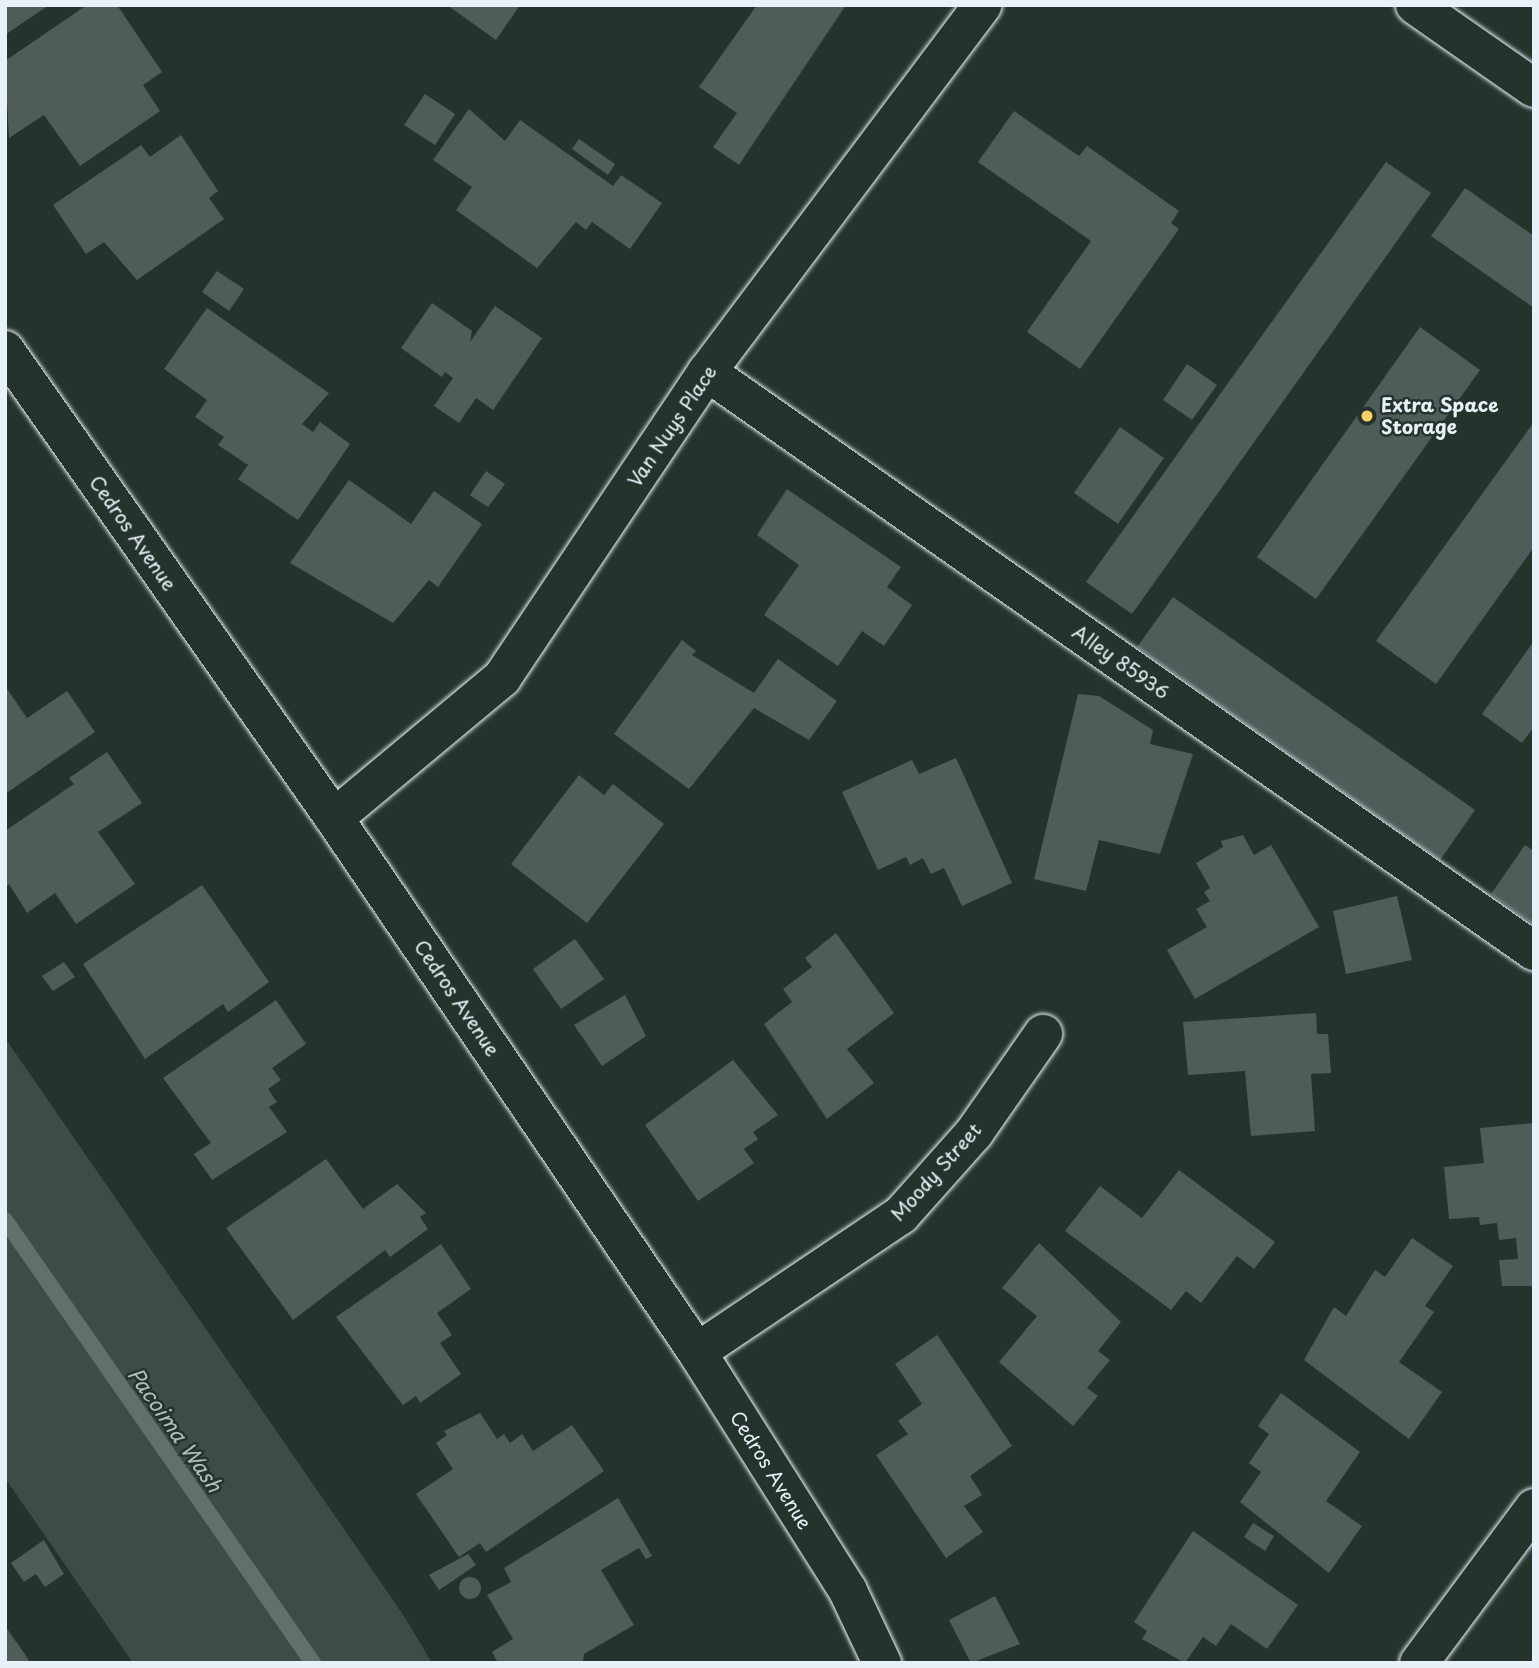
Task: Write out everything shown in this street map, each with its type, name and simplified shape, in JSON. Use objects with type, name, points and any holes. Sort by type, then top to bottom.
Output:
[{"type":"street","name":"Van Nuys Place","points":[[334,818],[502,678],[708,372],[983,5]]},
{"type":"street","points":[[1415,5],[1534,88]]},
{"type":"street","name":"Cedros Avenue","points":[[5,350],[334,818],[697,1352],[848,1591],[882,1663]]},
{"type":"street","name":"Alley 85936","points":[[708,372],[1534,951]]},
{"type":"street","name":"Moody Street","points":[[697,1352],[901,1215],[974,1133],[1043,1034]]},
{"type":"street","points":[[1419,1663],[1534,1508]]},
{"type":"shaded area","points":[[5,1038],[404,1616],[432,1663],[133,1663],[5,1478]]},
{"type":"building","points":[[5,5],[49,5],[5,35]]},
{"type":"building","points":[[87,5],[117,5],[162,72],[143,85],[160,111],[80,166],[44,115],[9,138],[5,61]]},
{"type":"building","points":[[447,5],[520,5],[496,40]]},
{"type":"building","points":[[757,5],[846,5],[739,165],[713,147],[737,113],[699,87]]},
{"type":"building","points":[[425,94],[455,114],[435,145],[404,125]]},
{"type":"building","points":[[469,109],[505,141],[520,120],[613,186],[621,175],[662,203],[630,249],[592,222],[586,230],[576,222],[537,268],[456,210],[472,187],[433,160]]},
{"type":"building","points":[[1014,111],[1079,156],[1087,146],[1179,211],[1171,223],[1179,229],[1080,369],[1027,332],[1091,241],[978,162]]},
{"type":"building","points":[[181,135],[218,191],[209,198],[224,219],[137,280],[104,242],[86,254],[53,205],[141,145],[150,157]]},
{"type":"building","points":[[579,139],[615,164],[608,175],[572,149]]},
{"type":"building","points":[[1386,162],[1431,193],[1132,614],[1086,582]]},
{"type":"building","points":[[1465,188],[1534,236],[1534,308],[1431,236]]},
{"type":"building","points":[[217,271],[244,289],[229,311],[202,292]]},
{"type":"building","points":[[432,303],[472,331],[470,342],[495,306],[542,338],[493,410],[476,398],[459,423],[434,406],[453,378],[445,372],[442,377],[401,348]]},
{"type":"building","points":[[207,308],[329,393],[302,424],[313,432],[320,422],[350,444],[298,520],[238,479],[248,465],[218,445],[224,437],[195,417],[207,400],[164,369]]},
{"type":"building","points":[[1420,327],[1480,370],[1316,599],[1257,557]]},
{"type":"building","points":[[1187,364],[1217,385],[1192,420],[1163,400]]},
{"type":"building","points":[[1534,422],[1534,547],[1436,684],[1376,641]]},
{"type":"building","points":[[1120,427],[1164,458],[1118,524],[1074,493]]},
{"type":"building","points":[[486,471],[505,484],[488,507],[470,495]]},
{"type":"building","points":[[349,480],[411,524],[434,491],[482,524],[438,587],[429,580],[393,623],[290,563]]},
{"type":"building","points":[[787,489],[901,567],[887,587],[912,605],[884,646],[862,631],[838,666],[764,615],[799,565],[757,535]]},
{"type":"building","points":[[1173,597],[1475,810],[1440,860],[1137,647]]},
{"type":"building","points":[[682,640],[696,651],[692,655],[754,693],[778,659],[837,701],[809,740],[754,708],[689,789],[614,734]]},
{"type":"building","points":[[1534,641],[1534,727],[1522,743],[1482,714]]},
{"type":"building","points":[[5,686],[27,718],[67,691],[95,732],[5,794]]},
{"type":"building","points":[[1078,694],[1099,696],[1153,730],[1150,744],[1193,754],[1160,854],[1099,840],[1086,891],[1034,879]]},
{"type":"building","points":[[107,752],[142,803],[98,832],[135,884],[76,924],[55,893],[27,913],[9,884],[5,888],[5,831],[74,784],[69,778]]},
{"type":"building","points":[[956,758],[1012,883],[962,906],[944,868],[931,874],[923,858],[910,865],[906,857],[878,870],[842,792],[912,760],[919,774]]},
{"type":"building","points":[[579,775],[604,795],[613,784],[664,824],[587,923],[511,864]]},
{"type":"building","points":[[1243,835],[1254,855],[1271,845],[1319,927],[1195,999],[1167,950],[1207,927],[1196,909],[1210,901],[1204,892],[1210,888],[1196,863],[1223,847],[1221,841]]},
{"type":"building","points":[[1525,845],[1534,851],[1534,925],[1491,894]]},
{"type":"building","points":[[202,885],[269,982],[228,1012],[223,1004],[145,1059],[83,964]]},
{"type":"building","points":[[1397,896],[1412,960],[1346,974],[1333,911]]},
{"type":"building","points":[[836,933],[894,1013],[847,1049],[874,1083],[827,1119],[764,1024],[792,1002],[783,989],[812,967],[805,958]]},
{"type":"building","points":[[575,939],[604,979],[561,1009],[533,969]]},
{"type":"building","points":[[64,962],[75,977],[53,991],[42,976]]},
{"type":"building","points":[[625,995],[646,1036],[602,1066],[574,1025]]},
{"type":"building","points":[[276,1000],[306,1044],[272,1068],[281,1080],[268,1089],[277,1102],[269,1107],[287,1132],[212,1180],[194,1154],[211,1143],[163,1078]]},
{"type":"building","points":[[1316,1013],[1317,1034],[1328,1034],[1331,1073],[1311,1074],[1315,1131],[1251,1136],[1245,1071],[1188,1075],[1183,1022]]},
{"type":"building","points":[[733,1060],[778,1115],[753,1132],[758,1139],[744,1149],[754,1163],[698,1201],[645,1125]]},
{"type":"building","points":[[1534,1123],[1534,1286],[1502,1286],[1499,1260],[1518,1259],[1516,1238],[1499,1240],[1497,1223],[1480,1225],[1479,1217],[1449,1219],[1444,1167],[1484,1163],[1480,1128]]},
{"type":"building","points":[[326,1159],[363,1209],[397,1184],[426,1213],[420,1217],[428,1229],[390,1257],[385,1250],[293,1320],[226,1228]]},
{"type":"building","points":[[1179,1170],[1275,1242],[1254,1269],[1237,1256],[1201,1303],[1186,1291],[1171,1310],[1065,1231],[1100,1186],[1142,1218]]},
{"type":"building","points":[[1412,1238],[1453,1266],[1425,1306],[1434,1312],[1399,1362],[1442,1392],[1409,1439],[1304,1360],[1334,1307],[1346,1316],[1375,1270],[1385,1277]]},
{"type":"building","points":[[1039,1243],[1121,1322],[1098,1351],[1110,1360],[1087,1388],[1098,1396],[1073,1426],[999,1362],[1037,1316],[1002,1288]]},
{"type":"building","points":[[441,1244],[471,1289],[437,1313],[452,1335],[440,1343],[461,1374],[420,1403],[416,1396],[403,1405],[336,1317]]},
{"type":"building","points":[[937,1335],[1012,1446],[970,1476],[982,1495],[964,1506],[983,1532],[946,1558],[876,1455],[908,1434],[898,1421],[922,1404],[895,1364]]},
{"type":"building","points":[[1281,1393],[1360,1452],[1326,1501],[1362,1526],[1329,1573],[1240,1502],[1261,1472],[1249,1463],[1269,1434],[1258,1426]]},
{"type":"building","points":[[480,1413],[497,1439],[504,1434],[510,1443],[522,1434],[533,1451],[572,1425],[604,1471],[486,1552],[480,1543],[459,1557],[416,1494],[453,1469],[436,1443],[447,1435],[444,1431]]},
{"type":"building","points":[[618,1498],[652,1556],[646,1559],[639,1548],[601,1570],[634,1625],[584,1654],[583,1663],[498,1663],[492,1652],[513,1639],[487,1595],[511,1582],[504,1568]]},
{"type":"building","points":[[1253,1523],[1274,1536],[1265,1551],[1244,1537]]},
{"type":"building","points":[[1193,1531],[1298,1605],[1267,1649],[1231,1624],[1216,1646],[1203,1637],[1185,1663],[1142,1639],[1147,1631],[1134,1622]]},
{"type":"building","points":[[44,1540],[64,1574],[45,1587],[36,1574],[24,1582],[11,1563]]},
{"type":"building","points":[[468,1554],[476,1565],[439,1590],[429,1575]]},
{"type":"building","points":[[470,1577],[478,1580],[481,1588],[478,1596],[470,1599],[462,1596],[459,1588],[462,1580]]},
{"type":"building","points":[[995,1596],[1020,1644],[971,1663],[949,1620]]},
{"type":"building","points":[[5,1626],[29,1660],[25,1663],[5,1663]]},
{"type":"waterway","name":"Pacoima Wash","points":[[5,1220],[313,1663]]},
{"type":"place","name":"Extra Space Storage","points":[[1367,416]]}]
